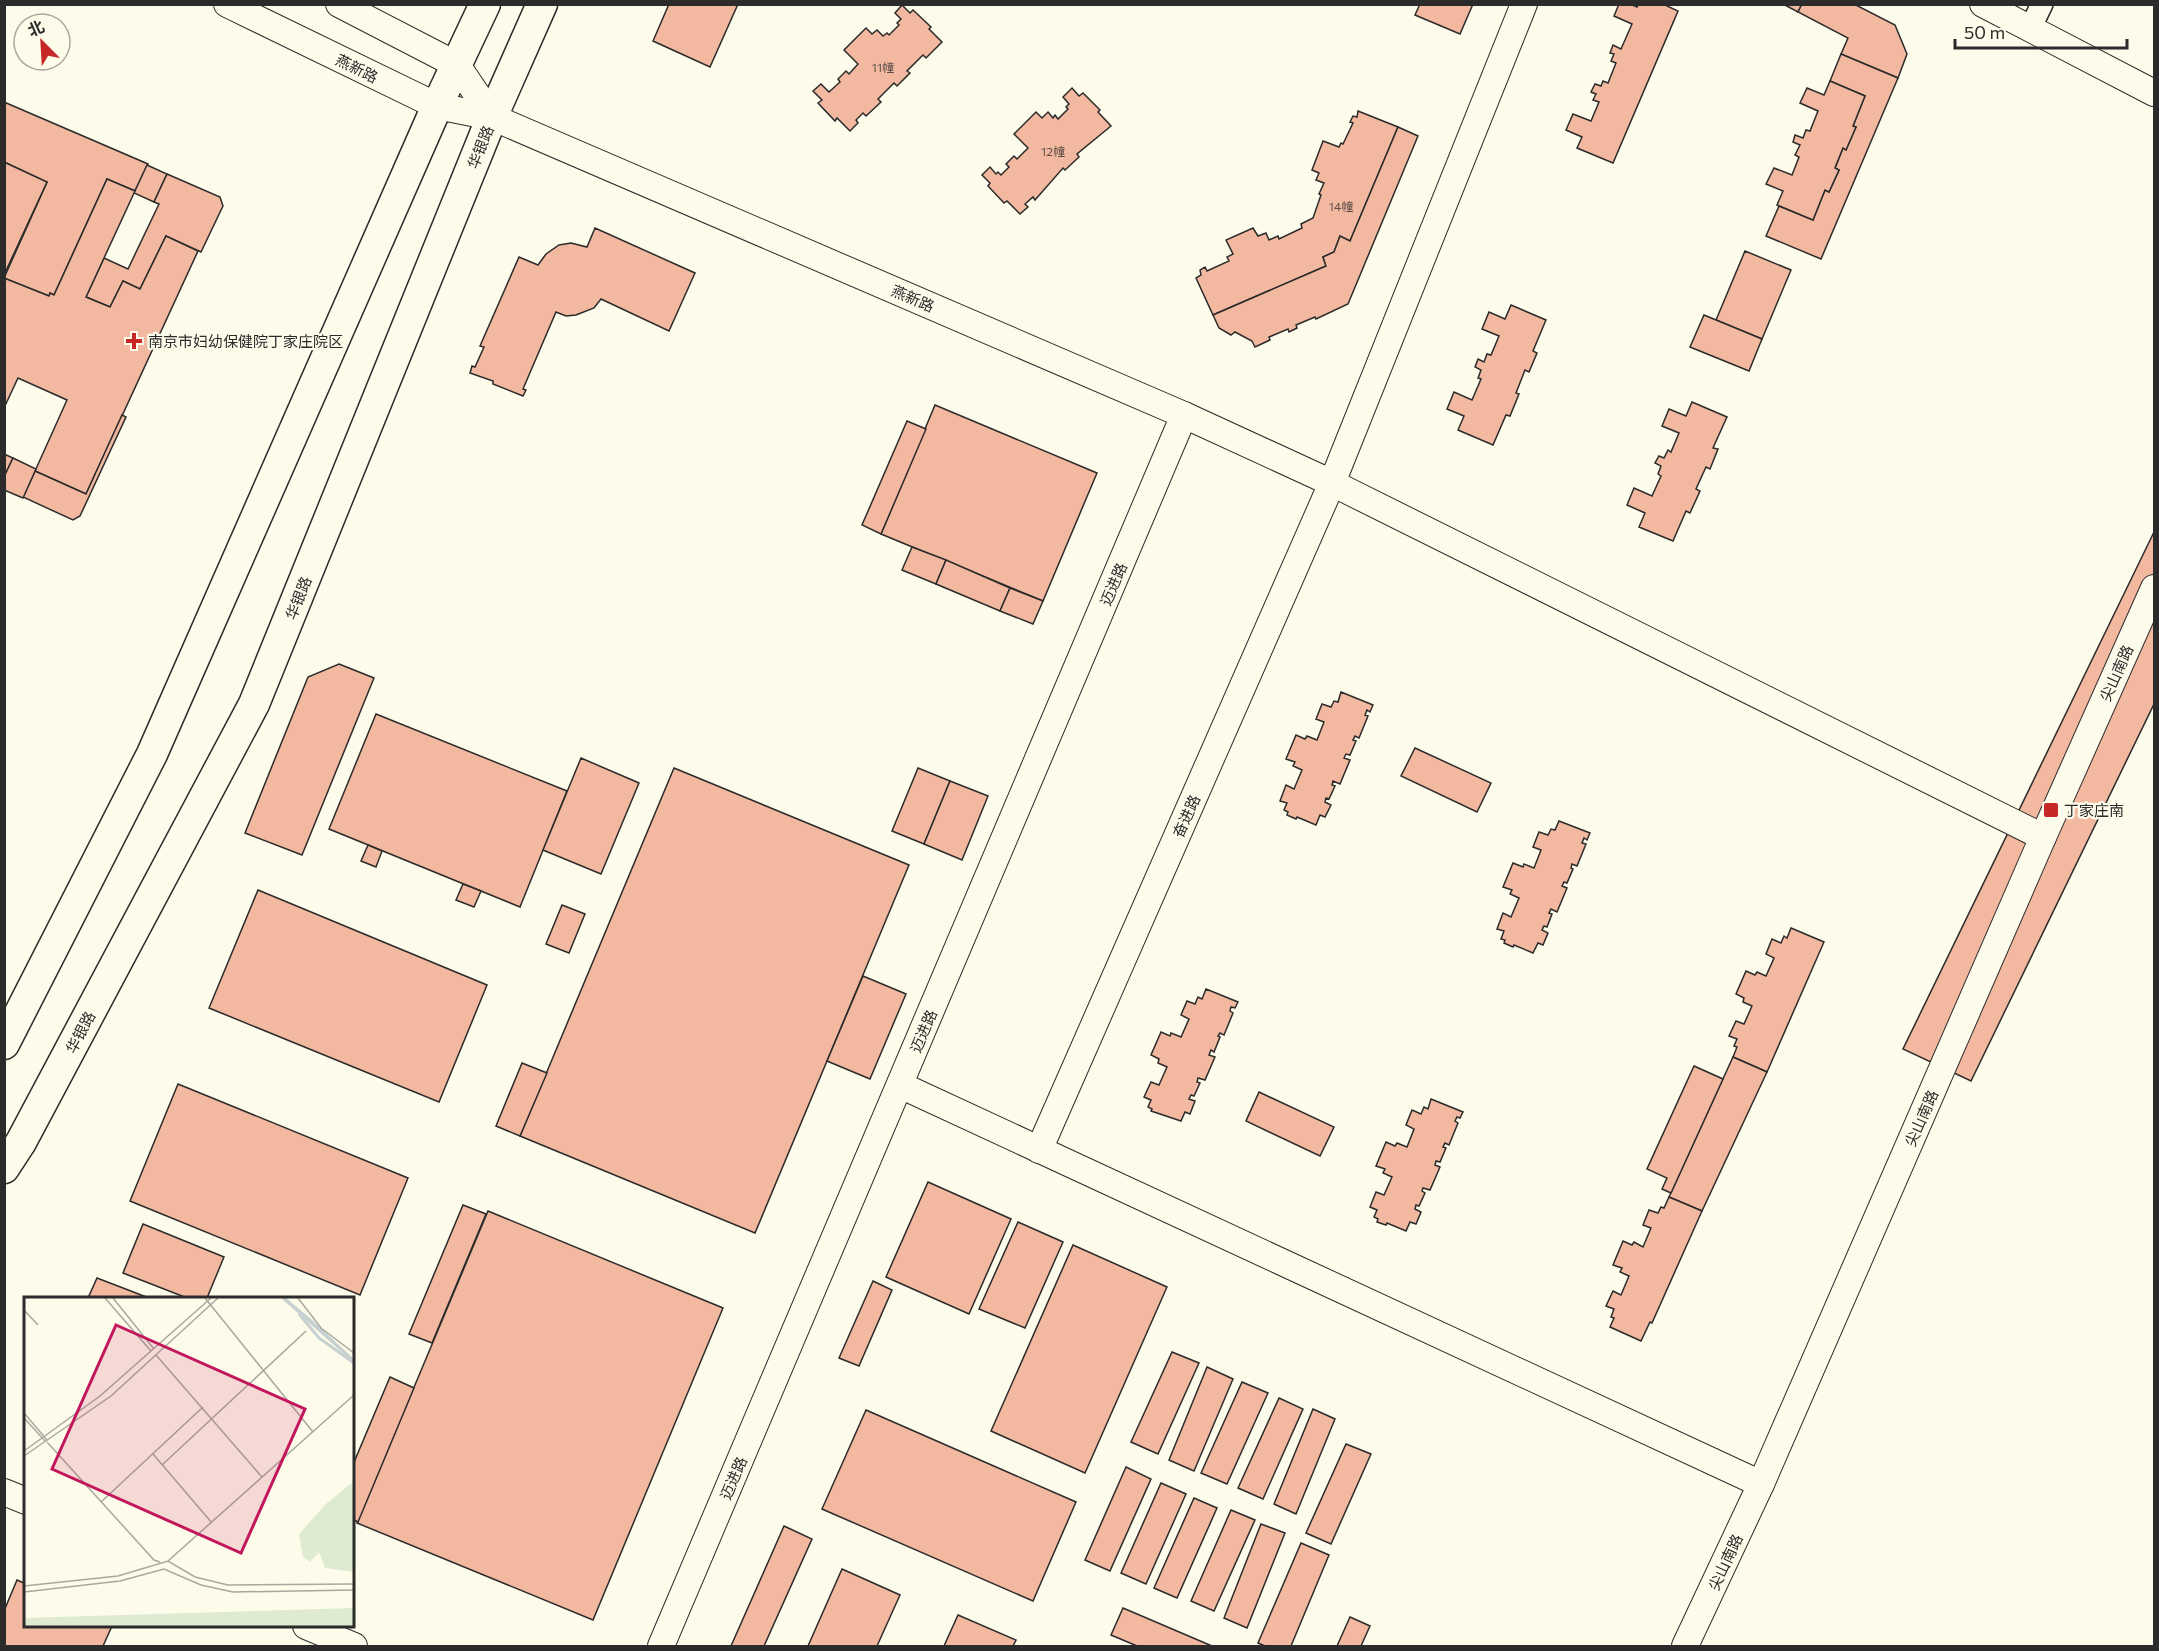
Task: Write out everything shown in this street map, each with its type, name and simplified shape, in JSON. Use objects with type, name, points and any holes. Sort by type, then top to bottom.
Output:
[{"type":"main road","points":[[4,1044],[152,754],[437,106],[485,4]]},
{"type":"main road","name":"华银路","points":[[4,1168],[21,1142],[255,704],[492,117],[542,4]]},
{"type":"street","name":"燕新路","points":[[227,4],[437,106],[492,117],[1184,415],[1332,483],[2043,837]]},
{"type":"street","points":[[339,4],[457,65],[492,117]]},
{"type":"street","name":"奋进路","points":[[1039,1150],[1332,483],[1524,4]]},
{"type":"street","points":[[1983,4],[2154,93]]},
{"type":"street","points":[[2030,29],[2042,4]]},
{"type":"street","name":"迈进路","points":[[661,1647],[1184,415]]},
{"type":"street","name":"尖山南路","points":[[1685,1647],[1761,1484],[2154,588]]},
{"type":"street","points":[[900,1085],[1761,1484]]},
{"type":"street","points":[[4,1492],[24,1501]]},
{"type":"street","points":[[308,1627],[354,1647]]},
{"type":"building","points":[[669,4],[738,4],[710,67],[653,41]]},
{"type":"building","points":[[1420,4],[1473,4],[1460,34],[1415,15]]},
{"type":"building","points":[[1619,4],[1630,4],[1637,7],[1638,4],[1663,4],[1678,11],[1613,163],[1577,148],[1582,137],[1566,130],[1573,114],[1591,121],[1599,102],[1593,100],[1596,94],[1591,92],[1595,84],[1601,86],[1603,81],[1608,83],[1616,63],[1611,61],[1614,54],[1610,53],[1613,45],[1621,49],[1632,24],[1614,16]]},
{"type":"building","points":[[1783,4],[1802,4],[1798,12]]},
{"type":"building","points":[[1802,4],[1854,4],[1895,25],[1907,54],[1898,78],[1841,54],[1848,38],[1798,12]]},
{"type":"building","points":[[902,5],[910,13],[913,10],[931,27],[929,29],[942,42],[926,58],[923,55],[907,71],[910,73],[897,86],[894,83],[878,99],[881,102],[866,116],[863,113],[856,120],[858,123],[850,131],[837,118],[835,121],[818,103],[822,100],[813,91],[821,84],[829,92],[840,82],[838,79],[846,71],[849,74],[858,64],[844,50],[866,28],[872,34],[877,30],[883,36],[887,33],[889,35],[899,25],[897,23],[901,19],[895,13]]},
{"type":"building","points":[[1841,54],[1898,78],[1821,259],[1766,236],[1779,206],[1813,220],[1825,190],[1829,192],[1839,170],[1835,168],[1843,148],[1846,150],[1856,127],[1853,126],[1865,96],[1830,81]]},
{"type":"building","points":[[1830,81],[1865,96],[1853,126],[1856,127],[1846,150],[1843,148],[1835,168],[1839,170],[1829,192],[1825,190],[1813,220],[1777,205],[1783,191],[1766,184],[1774,168],[1792,175],[1799,157],[1795,155],[1800,145],[1793,142],[1795,135],[1803,138],[1806,130],[1810,131],[1818,111],[1800,103],[1807,88],[1824,95]]},
{"type":"building","points":[[1072,88],[1079,96],[1083,93],[1100,110],[1098,112],[1111,126],[1077,154],[1079,157],[1065,170],[1063,168],[1035,200],[1033,197],[1025,204],[1028,207],[1020,214],[1007,201],[1004,203],[988,186],[990,183],[982,175],[990,167],[996,174],[998,172],[1001,175],[1009,167],[1006,164],[1014,156],[1017,159],[1028,148],[1014,134],[1036,112],[1042,118],[1048,112],[1053,118],[1055,115],[1058,119],[1068,109],[1066,107],[1069,104],[1063,97]]},
{"type":"building","points":[[4,102],[148,164],[135,191],[107,179],[54,295],[50,293],[49,296],[4,278],[47,182],[4,162]]},
{"type":"building","points":[[1358,111],[1398,127],[1350,241],[1340,236],[1334,252],[1323,257],[1326,266],[1213,315],[1196,278],[1201,275],[1200,270],[1205,267],[1207,271],[1229,261],[1227,257],[1233,254],[1226,240],[1253,228],[1258,236],[1266,233],[1269,240],[1278,236],[1279,239],[1302,228],[1301,224],[1313,218],[1324,183],[1316,180],[1319,173],[1312,170],[1323,141],[1339,147],[1341,143],[1343,144],[1353,123],[1350,122],[1353,116],[1357,117]]},
{"type":"building","points":[[1398,127],[1418,136],[1348,304],[1316,319],[1315,317],[1296,325],[1297,328],[1289,332],[1288,329],[1269,337],[1270,340],[1255,347],[1252,341],[1235,332],[1231,335],[1219,328],[1213,315],[1326,266],[1323,257],[1334,252],[1340,236],[1350,241]]},
{"type":"building","points":[[4,162],[47,182],[4,275]]},
{"type":"building","points":[[147,165],[167,174],[154,202],[134,193]]},
{"type":"building","points":[[167,174],[220,197],[223,206],[201,252],[166,236],[140,289],[123,281],[110,307],[86,297],[104,258],[128,269],[159,204],[154,202]]},
{"type":"building","points":[[107,179],[135,191],[86,297],[110,307],[123,281],[140,289],[166,236],[198,251],[86,494],[35,471],[67,400],[18,378],[4,408],[4,278],[49,296],[50,293],[54,295]]},
{"type":"building","points":[[595,228],[695,273],[669,331],[601,299],[594,308],[576,315],[566,316],[556,312],[523,389],[526,390],[523,396],[493,384],[493,381],[470,373],[484,347],[480,346],[519,257],[538,265],[546,254],[559,245],[571,243],[587,247]]},
{"type":"building","points":[[1745,251],[1791,270],[1762,339],[1716,320]]},
{"type":"building","points":[[1511,305],[1546,320],[1533,351],[1537,353],[1529,372],[1525,370],[1510,416],[1506,415],[1493,445],[1458,430],[1464,416],[1447,409],[1454,392],[1472,400],[1481,379],[1478,378],[1481,370],[1475,367],[1478,359],[1484,362],[1487,354],[1491,355],[1499,336],[1482,329],[1489,312],[1505,319]]},
{"type":"building","points":[[1704,315],[1762,339],[1749,371],[1690,347]]},
{"type":"building","points":[[1692,402],[1727,417],[1713,448],[1718,449],[1710,469],[1706,467],[1696,489],[1700,491],[1690,513],[1686,511],[1673,541],[1639,527],[1645,513],[1627,505],[1634,488],[1652,496],[1661,476],[1658,474],[1661,466],[1655,463],[1659,456],[1664,458],[1668,450],[1671,452],[1679,433],[1662,426],[1669,409],[1686,416]]},
{"type":"building","points":[[935,405],[1097,473],[1043,601],[881,534]]},
{"type":"building","points":[[122,415],[126,417],[80,516],[73,520],[23,497],[35,471],[86,494]]},
{"type":"building","points":[[907,421],[926,429],[881,534],[862,525]]},
{"type":"building","points":[[4,454],[13,458],[4,477]]},
{"type":"building","points":[[13,458],[36,469],[23,498],[4,490],[4,477]]},
{"type":"building","points":[[2154,532],[2154,704],[1971,1081],[1903,1049]]},
{"type":"building","points":[[912,547],[946,560],[936,584],[902,570]]},
{"type":"building","points":[[946,560],[1010,588],[1000,611],[936,584]]},
{"type":"building","points":[[1010,588],[1043,601],[1033,624],[1000,611]]},
{"type":"building","points":[[339,664],[374,678],[302,855],[245,833],[308,677]]},
{"type":"building","points":[[1341,692],[1373,705],[1370,712],[1367,710],[1365,715],[1368,716],[1359,738],[1355,736],[1353,740],[1356,741],[1350,755],[1346,754],[1344,758],[1350,760],[1340,784],[1333,781],[1332,785],[1335,786],[1329,799],[1326,798],[1325,802],[1331,805],[1325,817],[1320,815],[1316,825],[1287,815],[1288,812],[1284,810],[1287,803],[1280,801],[1286,785],[1294,789],[1302,770],[1293,766],[1295,762],[1286,759],[1296,735],[1305,739],[1307,736],[1317,740],[1324,722],[1316,719],[1322,704],[1331,707],[1334,701],[1338,702]]},
{"type":"building","points":[[376,714],[567,791],[520,907],[329,829]]},
{"type":"building","points":[[1415,748],[1491,783],[1477,812],[1401,776]]},
{"type":"building","points":[[581,758],[639,783],[601,874],[543,850]]},
{"type":"building","points":[[674,768],[909,865],[755,1233],[520,1136]]},
{"type":"building","points":[[918,768],[950,781],[924,844],[892,831]]},
{"type":"building","points":[[950,781],[988,796],[962,860],[924,844]]},
{"type":"building","points":[[1559,821],[1590,833],[1587,840],[1584,838],[1582,843],[1586,844],[1577,866],[1572,864],[1573,869],[1567,883],[1564,882],[1562,886],[1567,888],[1557,912],[1551,909],[1549,913],[1552,914],[1547,927],[1544,926],[1542,930],[1548,933],[1543,945],[1538,943],[1533,953],[1514,945],[1513,947],[1501,939],[1504,931],[1497,929],[1503,913],[1511,917],[1519,898],[1510,894],[1512,890],[1503,887],[1513,863],[1534,868],[1541,850],[1533,847],[1539,832],[1548,835],[1551,829],[1555,830]]},
{"type":"building","points":[[368,845],[382,851],[376,867],[361,861]]},
{"type":"building","points":[[463,884],[481,891],[474,907],[456,900]]},
{"type":"building","points":[[258,890],[487,985],[439,1102],[209,1008]]},
{"type":"building","points":[[562,905],[585,914],[569,953],[546,944]]},
{"type":"building","points":[[1791,928],[1824,942],[1767,1072],[1733,1057],[1737,1039],[1729,1036],[1736,1021],[1744,1024],[1752,1006],[1743,1002],[1744,998],[1736,994],[1746,971],[1766,976],[1774,958],[1766,954],[1772,939],[1781,943],[1784,936],[1787,938]]},
{"type":"building","points":[[863,976],[906,994],[870,1079],[827,1061]]},
{"type":"building","points":[[1206,989],[1238,1002],[1235,1008],[1231,1007],[1230,1011],[1233,1013],[1224,1035],[1220,1033],[1214,1052],[1211,1050],[1209,1055],[1215,1057],[1205,1080],[1198,1078],[1197,1082],[1200,1083],[1194,1096],[1191,1095],[1189,1099],[1195,1101],[1190,1114],[1185,1112],[1181,1121],[1151,1111],[1152,1109],[1148,1107],[1151,1100],[1144,1097],[1151,1082],[1159,1085],[1167,1067],[1158,1063],[1159,1059],[1151,1055],[1161,1032],[1181,1037],[1189,1019],[1181,1015],[1187,1001],[1195,1004],[1198,997],[1202,999]]},
{"type":"building","points":[[1733,1057],[1767,1072],[1702,1211],[1669,1197]]},
{"type":"building","points":[[522,1063],[547,1073],[520,1136],[496,1126]]},
{"type":"building","points":[[1694,1066],[1723,1079],[1671,1193],[1662,1189],[1667,1178],[1647,1169]]},
{"type":"building","points":[[178,1084],[408,1178],[360,1295],[130,1201]]},
{"type":"building","points":[[1259,1092],[1334,1127],[1320,1156],[1246,1121]]},
{"type":"building","points":[[1431,1099],[1463,1112],[1455,1121],[1458,1123],[1449,1145],[1445,1143],[1443,1147],[1446,1148],[1440,1162],[1436,1161],[1435,1165],[1440,1167],[1430,1190],[1423,1188],[1422,1191],[1425,1193],[1419,1206],[1416,1205],[1415,1209],[1421,1212],[1416,1224],[1410,1222],[1406,1231],[1387,1223],[1386,1225],[1377,1222],[1378,1219],[1374,1217],[1377,1210],[1370,1207],[1376,1192],[1384,1195],[1392,1177],[1383,1173],[1385,1169],[1376,1166],[1386,1142],[1395,1146],[1397,1143],[1407,1147],[1414,1129],[1406,1125],[1412,1110],[1421,1114],[1424,1107],[1428,1109]]},
{"type":"building","points":[[928,1182],[1011,1219],[969,1314],[886,1277]]},
{"type":"building","points":[[1669,1197],[1702,1211],[1652,1323],[1650,1322],[1641,1341],[1610,1327],[1614,1318],[1611,1317],[1614,1309],[1606,1306],[1613,1291],[1621,1295],[1629,1276],[1620,1272],[1622,1268],[1613,1265],[1623,1241],[1632,1245],[1634,1242],[1643,1247],[1651,1228],[1643,1225],[1649,1210],[1658,1213],[1661,1207],[1664,1208]]},
{"type":"building","points":[[463,1205],[486,1214],[432,1343],[409,1334]]},
{"type":"building","points":[[488,1211],[723,1308],[593,1620],[357,1523]]},
{"type":"building","points":[[1018,1222],[1063,1242],[1025,1328],[979,1309]]},
{"type":"building","points":[[143,1224],[224,1257],[207,1297],[184,1297],[123,1273]]},
{"type":"building","points":[[1073,1245],[1167,1287],[1085,1473],[991,1431]]},
{"type":"building","points":[[97,1278],[146,1297],[88,1297]]},
{"type":"building","points":[[873,1281],[892,1290],[859,1366],[839,1358]]},
{"type":"building","points":[[1172,1352],[1199,1363],[1158,1454],[1131,1442]]},
{"type":"building","points":[[1207,1367],[1233,1379],[1194,1471],[1169,1460]]},
{"type":"building","points":[[390,1377],[414,1388],[358,1522],[354,1520],[354,1462]]},
{"type":"building","points":[[1242,1382],[1268,1393],[1227,1484],[1201,1473]]},
{"type":"building","points":[[1279,1398],[1303,1409],[1263,1499],[1238,1488]]},
{"type":"building","points":[[1313,1409],[1335,1419],[1296,1514],[1274,1504]]},
{"type":"building","points":[[866,1410],[1076,1502],[1033,1601],[822,1509]]},
{"type":"building","points":[[1346,1444],[1371,1454],[1331,1544],[1306,1533]]},
{"type":"building","points":[[1126,1467],[1151,1479],[1110,1571],[1085,1560]]},
{"type":"building","points":[[1161,1483],[1186,1494],[1146,1584],[1121,1573]]},
{"type":"building","points":[[1194,1498],[1217,1508],[1177,1598],[1154,1588]]},
{"type":"building","points":[[1231,1510],[1255,1520],[1214,1611],[1191,1601]]},
{"type":"building","points":[[1261,1524],[1285,1533],[1247,1628],[1224,1618]]},
{"type":"building","points":[[784,1526],[812,1539],[764,1646],[731,1646]]},
{"type":"building","points":[[1301,1543],[1329,1555],[1291,1646],[1265,1646],[1258,1643]]},
{"type":"building","points":[[842,1569],[900,1595],[877,1646],[808,1646]]},
{"type":"building","points":[[17,1580],[24,1583],[24,1627],[112,1627],[103,1646],[4,1646],[4,1611]]},
{"type":"building","points":[[1123,1608],[1212,1646],[1137,1646],[1111,1635]]},
{"type":"building","points":[[958,1615],[1016,1640],[1013,1646],[944,1646]]},
{"type":"building","points":[[1350,1617],[1370,1626],[1361,1646],[1337,1646]]},
{"type":"place","name":"南京市妇幼保健院丁家庄院区","points":[[134,341]]},
{"type":"place","name":"丁家庄南","points":[[2051,810]]}]
